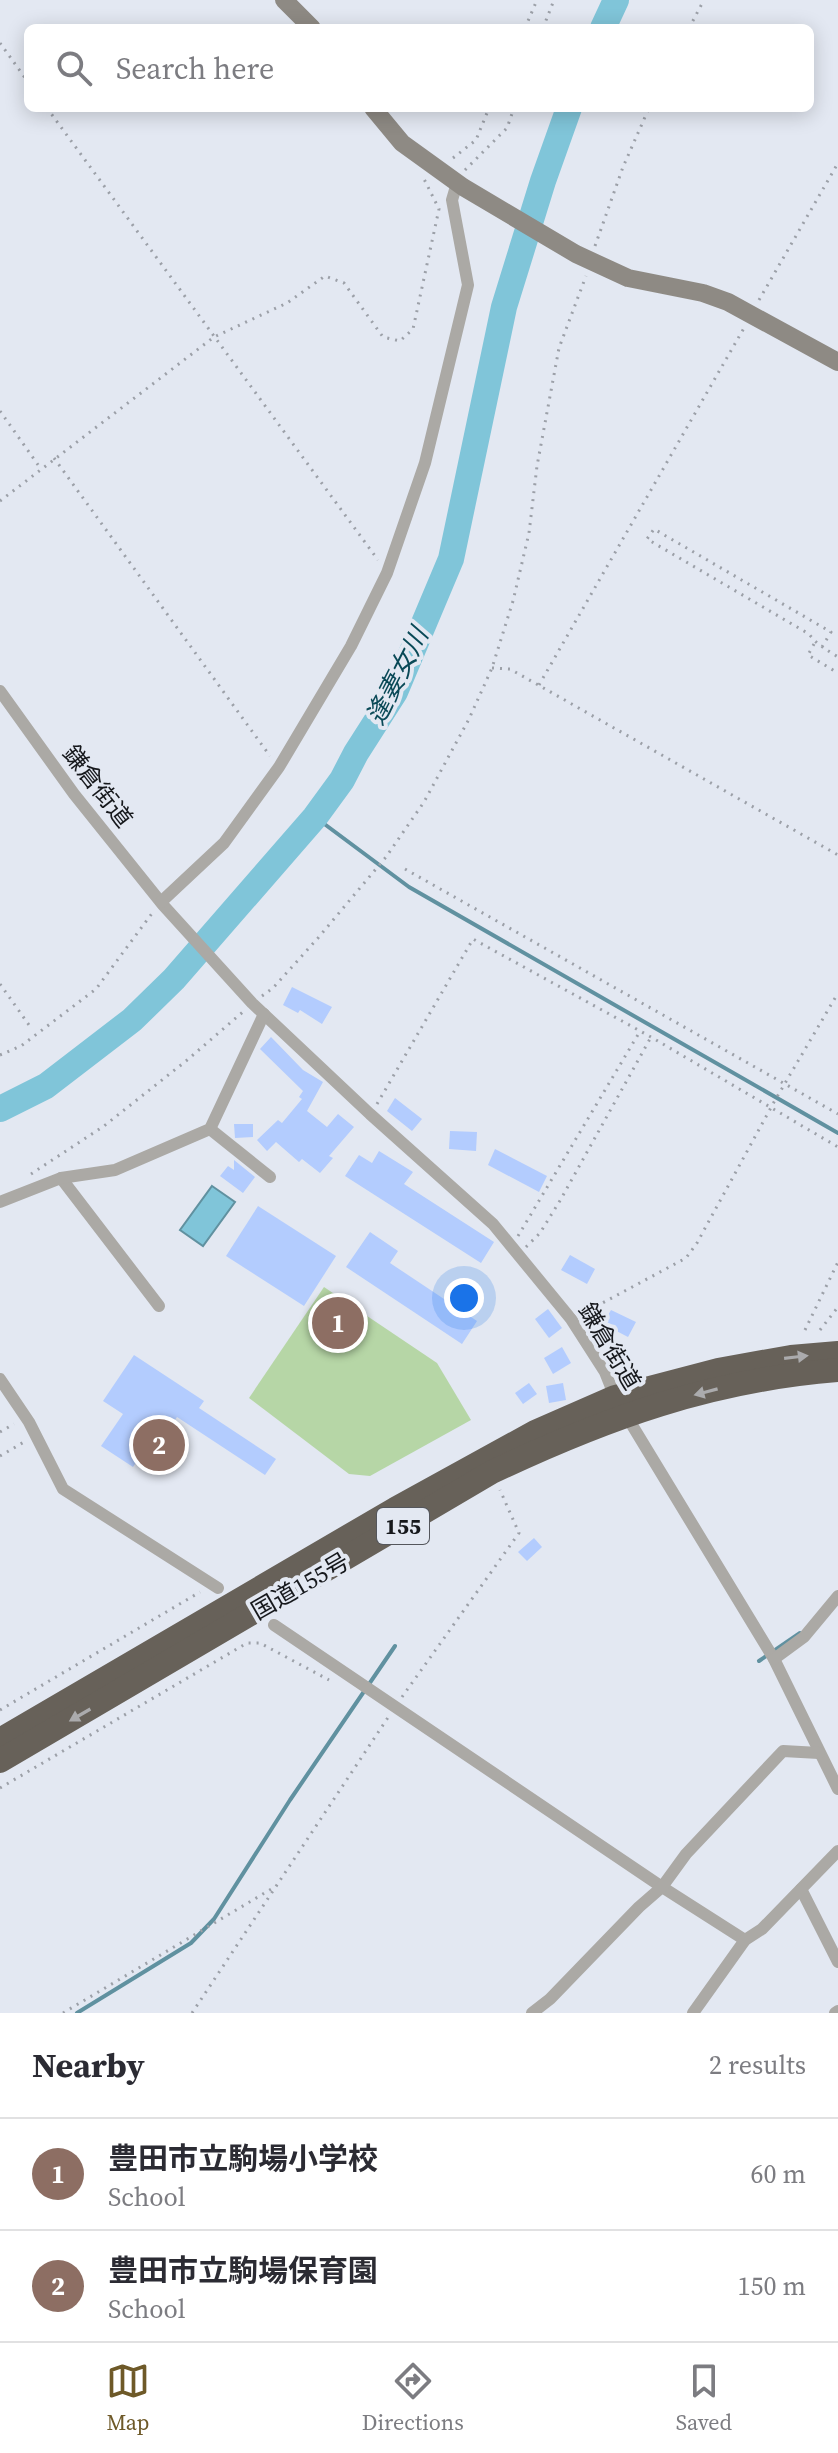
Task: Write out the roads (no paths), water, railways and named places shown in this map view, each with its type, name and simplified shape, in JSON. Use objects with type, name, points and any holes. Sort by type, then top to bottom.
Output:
[{"type":"highway","name":"国道155号","points":[[0,1740],[408,1502],[535,1432],[718,1370],[791,1357],[838,1353]]},
{"type":"highway","name":"国道155号","points":[[0,1761],[492,1472],[567,1436],[620,1405],[747,1381],[838,1370]]},
{"type":"street","points":[[284,0],[308,24]]},
{"type":"street","points":[[376,112],[407,147],[460,185],[584,258],[628,278],[703,293],[752,313],[838,362]]},
{"type":"street","points":[[162,903],[224,843],[279,767],[351,646],[387,573],[425,463],[468,285],[452,200],[460,185]]},
{"type":"street","name":"鎌倉街道","points":[[0,691],[74,794],[162,903],[251,1001],[370,1114],[493,1224],[571,1319],[774,1659],[838,1789]]},
{"type":"street","points":[[0,1202],[61,1178],[115,1170],[210,1129],[264,1014]]},
{"type":"street","points":[[210,1129],[270,1177]]},
{"type":"street","points":[[61,1178],[159,1306]]},
{"type":"street","points":[[0,1379],[30,1426],[63,1489],[216,1586]]},
{"type":"street","points":[[774,1659],[804,1637],[838,1596]]},
{"type":"street","points":[[274,1625],[745,1940]]},
{"type":"street","points":[[532,2013],[550,1999],[662,1887],[686,1854],[783,1751],[819,1753]]},
{"type":"street","points":[[693,2013],[745,1940],[762,1929],[838,1851]]},
{"type":"street","points":[[801,1889],[838,1962]]},
{"type":"water","points":[[212,1186],[235,1202],[203,1246],[180,1230]]},
{"type":"waterway","name":"逢妻女川","points":[[605,24],[616,0]]},
{"type":"waterway","name":"逢妻女川","points":[[0,1109],[46,1086],[132,1020],[174,979],[315,817],[342,780],[395,692],[451,559],[504,307],[568,112]]},
{"type":"waterway","points":[[315,817],[409,887],[838,1133]]},
{"type":"waterway","points":[[759,1661],[800,1633]]},
{"type":"waterway","points":[[77,2013],[191,1943],[214,1919],[290,1800],[395,1646]]},
{"type":"place","name":"豊田市立駒場小学校","points":[[338,1323]]},
{"type":"place","name":"豊田市立駒場保育園","points":[[159,1445]]}]
